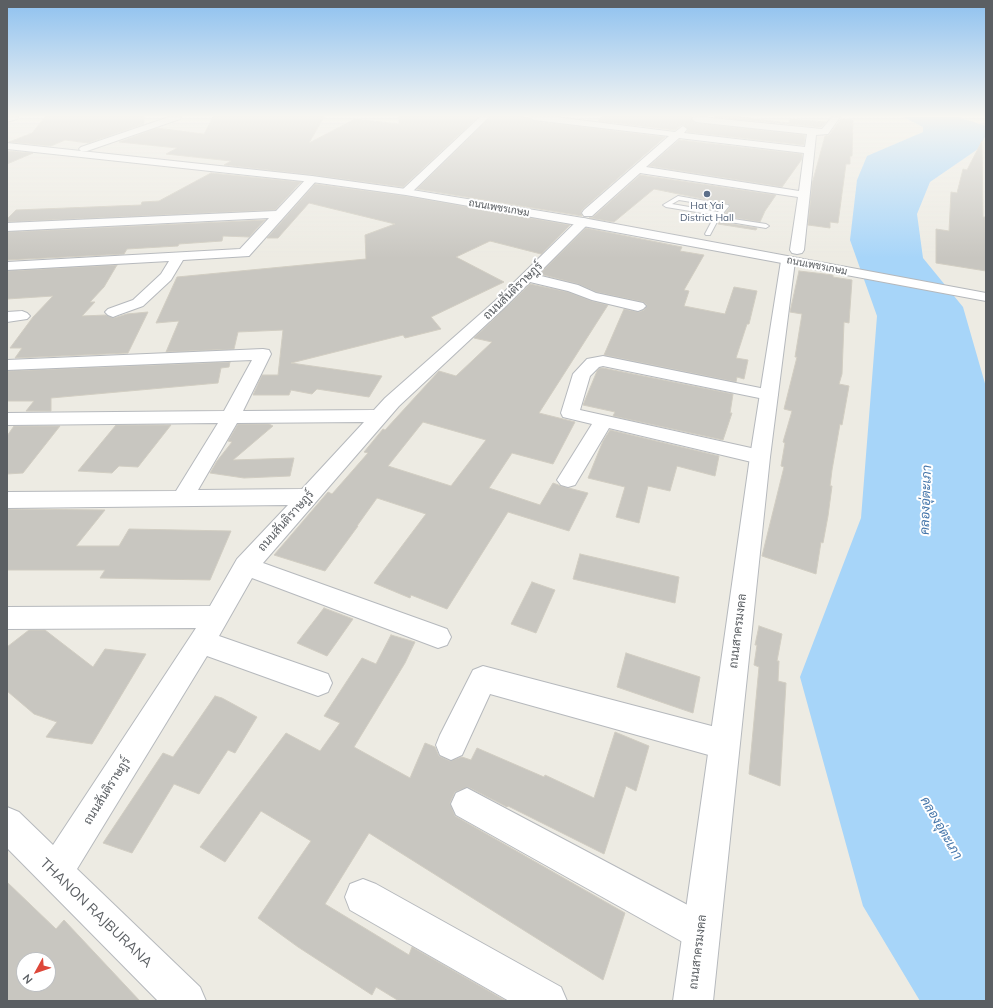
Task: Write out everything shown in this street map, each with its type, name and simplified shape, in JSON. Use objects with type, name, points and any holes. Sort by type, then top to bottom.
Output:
[{"type":"street","name":"ถนนเพชรเกษม","points":[[174,164],[312,179],[410,187]]},
{"type":"street","name":"ถนนเพชรเกษม","points":[[213,164],[410,187],[585,218],[791,251]]},
{"type":"street","points":[[410,187],[435,164]]},
{"type":"street","name":"ถนนสันติราษฎร์","points":[[55,873],[202,642],[246,566],[392,402],[500,304],[585,218],[642,164]]},
{"type":"street","name":"ถนนสาครมงคล","points":[[693,1001],[723,744],[760,457],[791,251],[804,195],[808,164]]},
{"type":"street","points":[[636,169],[804,195]]},
{"type":"street","points":[[7,266],[244,253],[312,179]]},
{"type":"street","points":[[7,227],[279,214]]},
{"type":"street","name":"ถนนเพชรเกษม","points":[[585,218],[708,234],[791,251],[830,262],[986,297]]},
{"type":"street","points":[[112,312],[138,303],[166,277],[178,257]]},
{"type":"street","name":"ถนนเพชรเกษม","points":[[830,262],[925,272]]},
{"type":"street","points":[[528,277],[573,288],[592,296],[638,306]]},
{"type":"street","points":[[7,365],[263,354],[231,417],[182,498]]},
{"type":"street","points":[[760,457],[570,413],[582,374],[593,363],[603,361],[769,395]]},
{"type":"street","points":[[7,419],[379,416]]},
{"type":"street","points":[[568,480],[603,421]]},
{"type":"street","points":[[7,500],[307,497]]},
{"type":"street","points":[[246,566],[438,637]]},
{"type":"street","points":[[7,618],[217,617]]},
{"type":"street","points":[[202,642],[318,683]]},
{"type":"street","points":[[451,745],[483,679],[723,744]]},
{"type":"street","points":[[467,804],[701,932]]},
{"type":"street","name":"THANON RAJBURANA","points":[[7,824],[186,1001]]},
{"type":"street","points":[[363,897],[547,1001]]},
{"type":"lane","points":[[708,234],[718,216],[726,206],[678,198],[666,205],[718,216],[766,226]]},
{"type":"water","name":"คลองอุ่ตะเภา","points":[[864,164],[956,164],[930,182],[917,214],[923,258],[963,307],[986,387],[986,1001],[920,1001],[863,906],[800,677],[861,518],[877,316],[850,240],[857,180]]},
{"type":"building","points":[[226,164],[428,164],[403,187],[224,165]]},
{"type":"building","points":[[442,164],[634,164],[583,209],[581,212],[582,216],[417,189]]},
{"type":"building","points":[[651,164],[798,164],[782,187],[649,166]]},
{"type":"building","points":[[817,164],[846,164],[838,223],[830,222],[830,228],[808,225],[812,184]]},
{"type":"building","points":[[970,164],[982,164],[986,271],[936,263],[936,229],[949,231],[951,192],[957,193],[963,169],[967,170]]},
{"type":"building","points":[[211,173],[301,182],[275,210],[7,222],[7,219],[16,210],[141,205],[142,202],[159,201]]},
{"type":"building","points":[[640,175],[776,195],[765,211],[760,222],[723,216],[730,207],[728,204],[654,189],[614,222],[589,218],[593,217]]},
{"type":"building","points":[[315,184],[406,196],[570,225],[541,254],[490,241],[456,257],[504,282],[431,317],[441,329],[405,338],[403,335],[291,363],[382,376],[369,397],[317,389],[312,394],[291,390],[289,395],[253,395],[262,375],[278,375],[283,330],[238,332],[234,349],[166,352],[179,321],[156,323],[177,277],[366,259],[365,235],[395,224],[309,203],[278,238],[267,238]]},
{"type":"building","points":[[265,220],[249,237],[223,236],[222,241],[179,244],[178,246],[127,249],[124,254],[7,260],[7,232]]},
{"type":"building","points":[[719,222],[757,228],[756,230],[718,224]]},
{"type":"building","points":[[586,228],[682,247],[680,251],[704,255],[684,290],[689,291],[684,306],[725,314],[734,287],[757,291],[749,324],[747,324],[736,358],[748,360],[744,379],[737,377],[736,382],[604,355],[624,309],[639,312],[644,310],[647,305],[643,302],[596,292],[578,284],[540,274]]},
{"type":"building","points":[[117,265],[104,287],[90,302],[95,302],[82,316],[106,315],[114,318],[127,314],[148,312],[128,353],[15,358],[22,348],[10,348],[33,317],[53,296],[7,299],[7,271]]},
{"type":"building","points":[[799,271],[833,275],[833,277],[852,280],[849,323],[844,322],[842,374],[839,384],[849,386],[842,425],[840,424],[832,470],[830,486],[832,486],[828,516],[823,543],[821,542],[816,574],[762,556],[784,467],[781,466],[785,443],[783,442],[792,411],[784,409],[797,357],[795,357],[802,314],[790,312]]},
{"type":"building","points":[[530,284],[568,292],[608,305],[539,413],[575,422],[553,464],[512,453],[489,488],[540,505],[553,483],[588,493],[569,531],[508,512],[447,609],[411,595],[410,598],[374,583],[426,514],[377,498],[325,571],[274,555],[328,492],[332,494],[368,453],[364,452],[383,429],[385,430],[439,371],[456,376],[492,342],[474,338]],"holes":[[[423,422],[486,440],[451,486],[388,466]]]},
{"type":"building","points":[[230,362],[229,367],[221,368],[218,383],[51,398],[51,411],[26,411],[34,401],[7,401],[7,371]]},
{"type":"building","points":[[600,368],[733,394],[730,413],[732,413],[723,440],[613,416],[615,412],[583,405],[597,371]]},
{"type":"building","points":[[238,424],[269,424],[273,426],[233,460],[294,458],[290,476],[244,478],[210,473],[217,461],[232,442],[228,441]]},
{"type":"building","points":[[116,425],[171,425],[138,467],[119,466],[112,473],[78,471]]},
{"type":"building","points":[[14,426],[60,426],[23,473],[7,474],[7,436]]},
{"type":"building","points":[[610,430],[719,456],[715,476],[677,466],[670,491],[648,486],[639,523],[616,517],[625,487],[588,478],[603,441]]},
{"type":"building","points":[[7,509],[105,510],[76,546],[119,546],[129,529],[231,531],[210,580],[100,578],[105,570],[7,570]]},
{"type":"building","points":[[580,554],[679,577],[675,603],[573,579]]},
{"type":"building","points":[[532,582],[555,590],[536,633],[511,624]]},
{"type":"building","points":[[324,608],[353,619],[327,656],[297,643]]},
{"type":"building","points":[[759,626],[782,634],[777,661],[779,661],[778,681],[786,683],[780,786],[749,774],[759,667],[754,665],[757,645],[755,645]]},
{"type":"building","points":[[29,630],[45,630],[93,667],[105,649],[146,654],[92,744],[46,737],[57,722],[34,714],[7,691],[7,647]]},
{"type":"building","points":[[391,635],[415,642],[405,663],[354,747],[410,778],[425,743],[435,747],[439,756],[450,761],[462,757],[471,760],[477,748],[544,777],[545,775],[594,798],[615,732],[649,746],[636,791],[626,786],[604,854],[468,787],[455,792],[450,803],[455,816],[625,913],[603,980],[369,833],[325,904],[409,955],[412,947],[506,1001],[399,1001],[376,987],[372,995],[298,947],[258,918],[311,841],[261,811],[225,862],[200,847],[286,733],[320,751],[340,723],[324,716],[362,658],[376,664]]},
{"type":"building","points":[[626,653],[700,677],[693,713],[617,687]]},
{"type":"building","points":[[215,696],[222,698],[257,717],[235,753],[228,750],[199,794],[174,784],[132,853],[103,843],[163,753],[173,757]]},
{"type":"building","points":[[7,882],[56,929],[64,920],[140,1001],[7,1001]]},
{"type":"place","name":"Hat Yai District Hall","points":[[707,194]]}]
